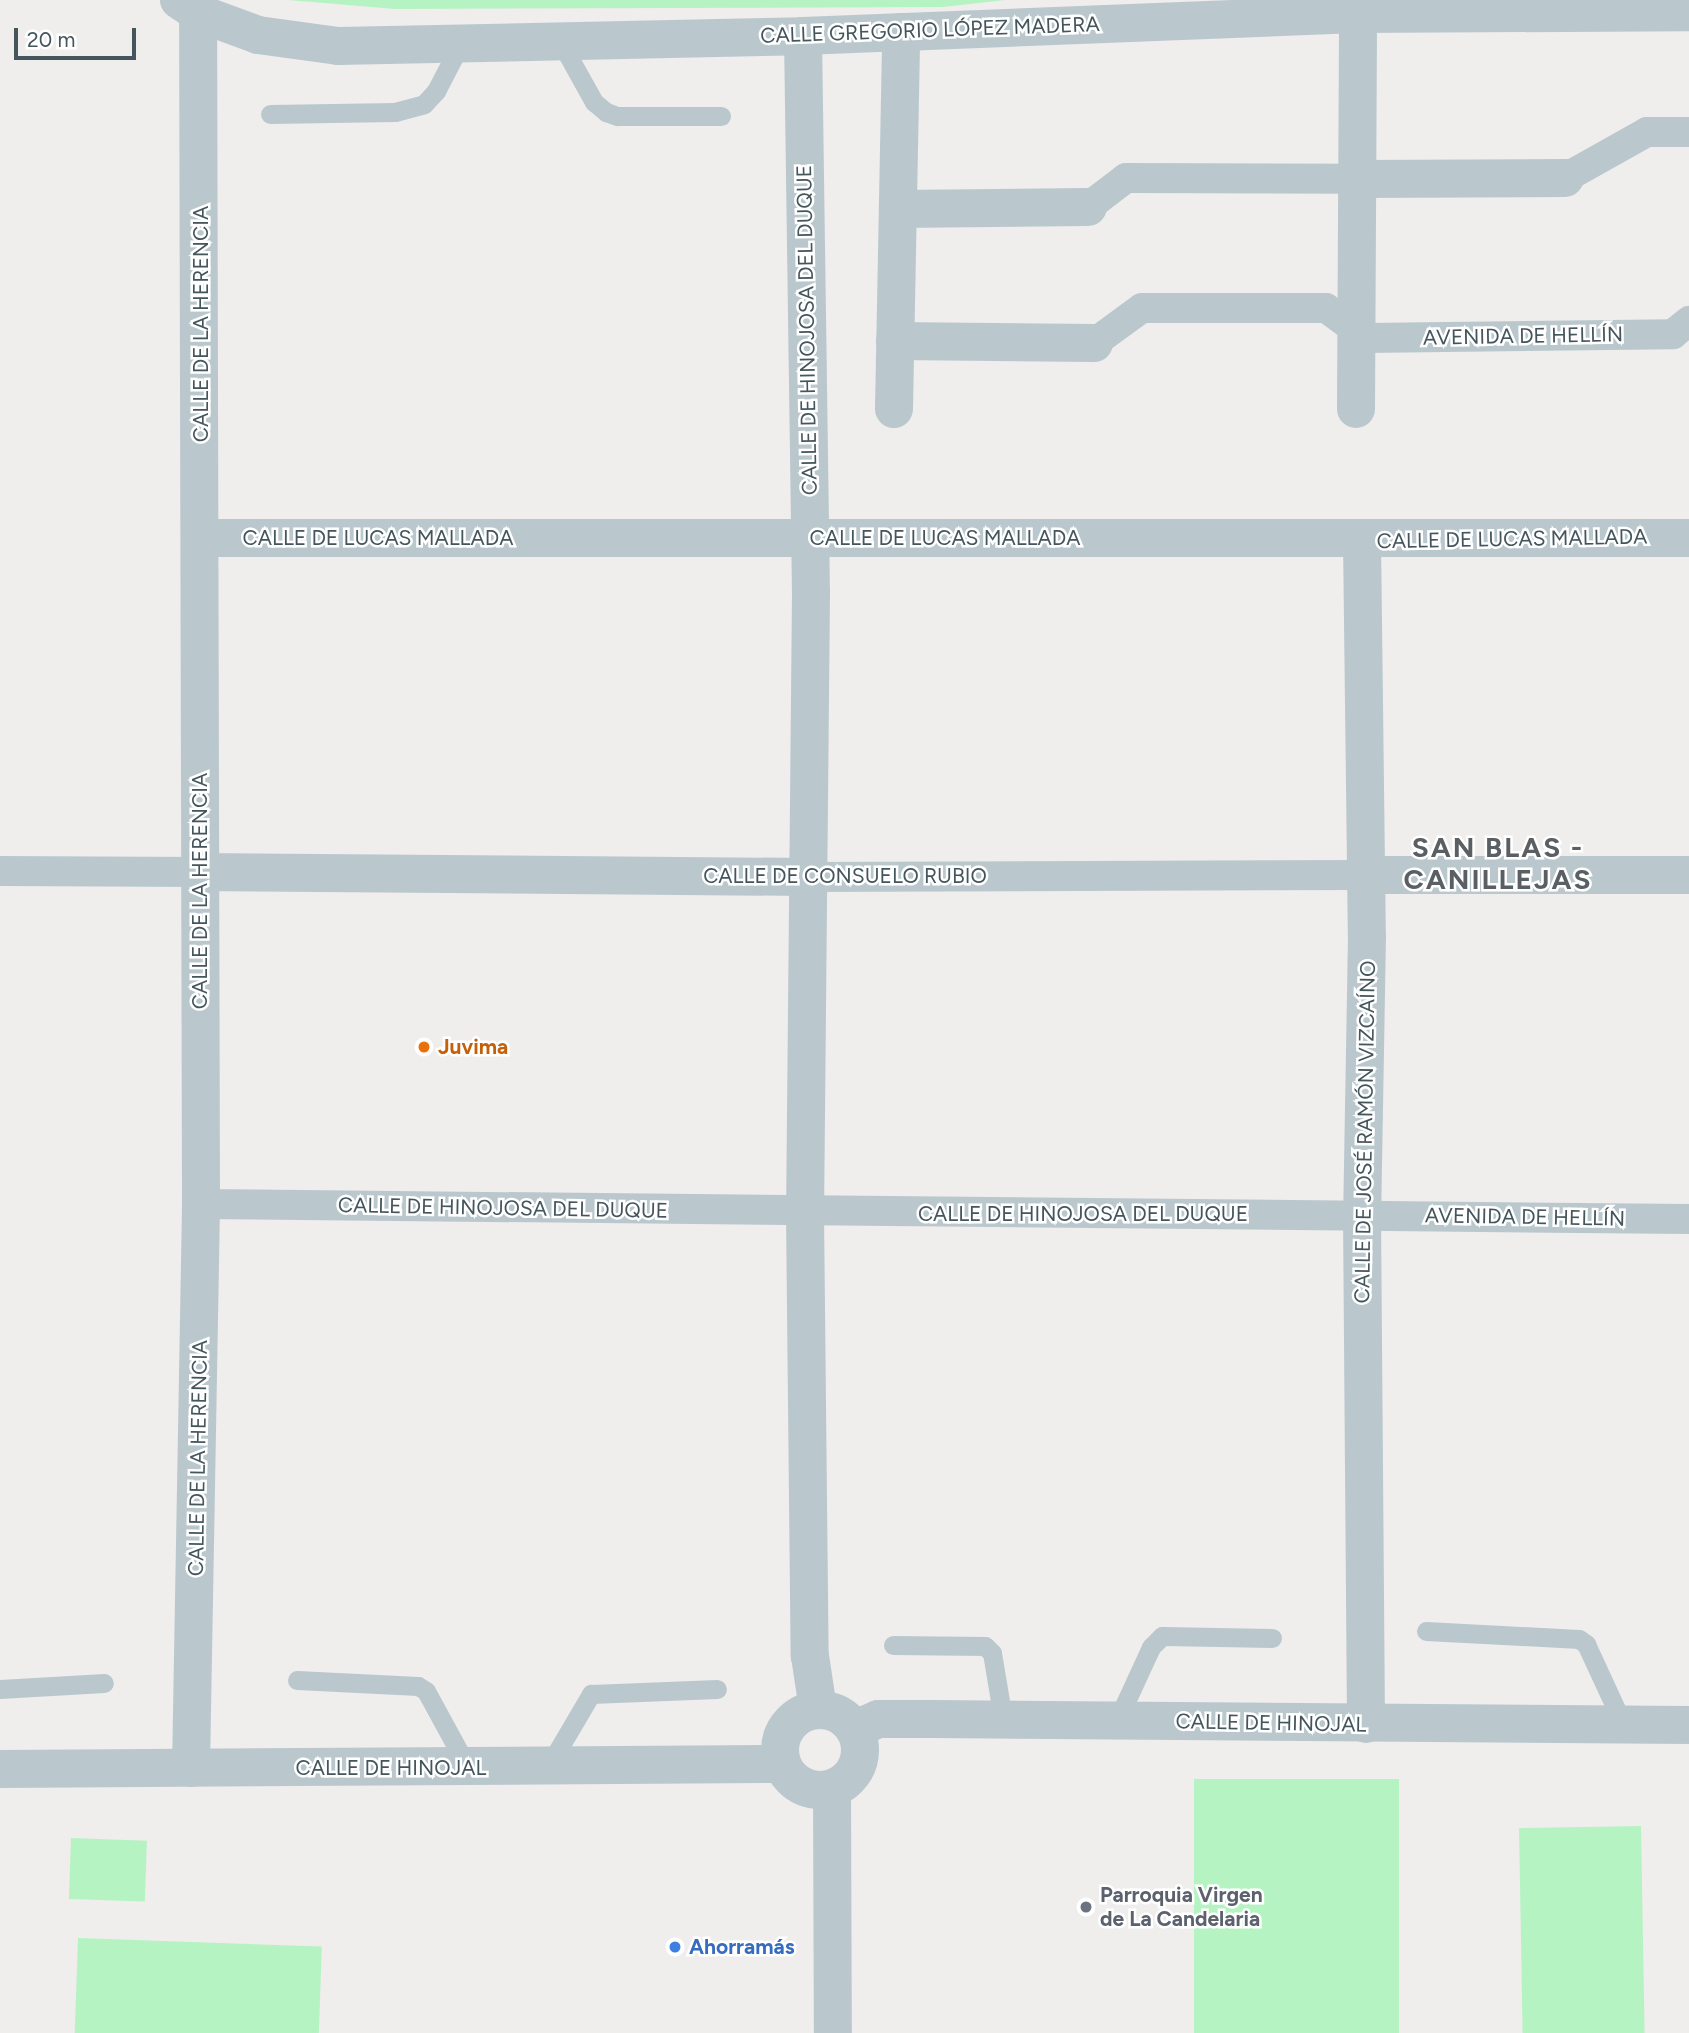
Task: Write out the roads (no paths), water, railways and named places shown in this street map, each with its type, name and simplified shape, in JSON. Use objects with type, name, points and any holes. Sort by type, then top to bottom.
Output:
[{"type":"street","name":"CALLE GREGORIO LÓPEZ MADERA","points":[[188,6],[258,35],[338,46],[803,36],[1358,14],[1689,12]]},
{"type":"street","name":"CALLE DE LA HERENCIA","points":[[188,6],[201,538],[201,1203],[191,1769]]},
{"type":"street","points":[[1356,409],[1358,14]]},
{"type":"street","points":[[894,409],[901,32]]},
{"type":"street","name":"CALLE DE HINOJOSA DEL DUQUE","points":[[803,36],[809,537],[805,1213],[810,1656],[818,1709]]},
{"type":"street","points":[[898,209],[1088,207],[1126,178],[1565,178],[1647,132],[1689,132]]},
{"type":"street","points":[[895,341],[1094,343],[1142,308],[1326,308],[1356,329]]},
{"type":"street","name":"AVENIDA DE HELLÍN","points":[[1356,329],[1367,338],[1673,334],[1689,321]]},
{"type":"street","name":"CALLE DE LUCAS MALLADA","points":[[201,538],[1689,538]]},
{"type":"street","name":"CALLE DE JOSÉ RAMÓN VIZCAÍNO","points":[[1362,540],[1366,875],[1362,1214],[1366,1724]]},
{"type":"street","name":"CALLE DE CONSUELO RUBIO","points":[[0,871],[808,877],[1689,875]]},
{"type":"street","name":"CALLE DE HINOJOSA DEL DUQUE","points":[[201,1203],[805,1213],[1362,1214]]},
{"type":"street","name":"AVENIDA DE HELLÍN","points":[[1362,1214],[1689,1219]]},
{"type":"street","points":[[818,1709],[839,1714],[855,1729],[861,1753],[858,1765],[852,1775],[832,1789],[820,1790],[797,1783],[782,1764],[781,1740],[786,1728],[795,1718],[818,1709]]},
{"type":"street","name":"CALLE DE HINOJAL","points":[[855,1729],[878,1719],[1689,1725]]},
{"type":"street","name":"CALLE DE HINOJAL","points":[[0,1769],[782,1764]]},
{"type":"street","points":[[832,1789],[833,2033]]},
{"type":"lane","points":[[560,41],[594,102],[606,112],[617,117],[721,116]]},
{"type":"lane","points":[[270,114],[395,112],[424,104],[446,75],[461,43]]},
{"type":"lane","points":[[1426,1631],[1579,1639],[1586,1644],[1623,1724]]},
{"type":"lane","points":[[1117,1721],[1150,1647],[1162,1636],[1272,1638]]},
{"type":"lane","points":[[893,1645],[985,1646],[992,1653],[1003,1719]]},
{"type":"lane","points":[[297,1680],[418,1686],[426,1690],[468,1768]]},
{"type":"lane","points":[[0,1689],[104,1683]]},
{"type":"lane","points":[[548,1767],[591,1694],[717,1689]]},
{"type":"place","name":"Juvima","points":[[424,1047]]},
{"type":"place","name":"Parroquia Virgen de La Candelaria","points":[[1086,1907]]},
{"type":"place","name":"Ahorramás","points":[[675,1947]]},
{"type":"district","name":"SAN BLAS - CANILLEJAS","points":[[1498,863]]}]
